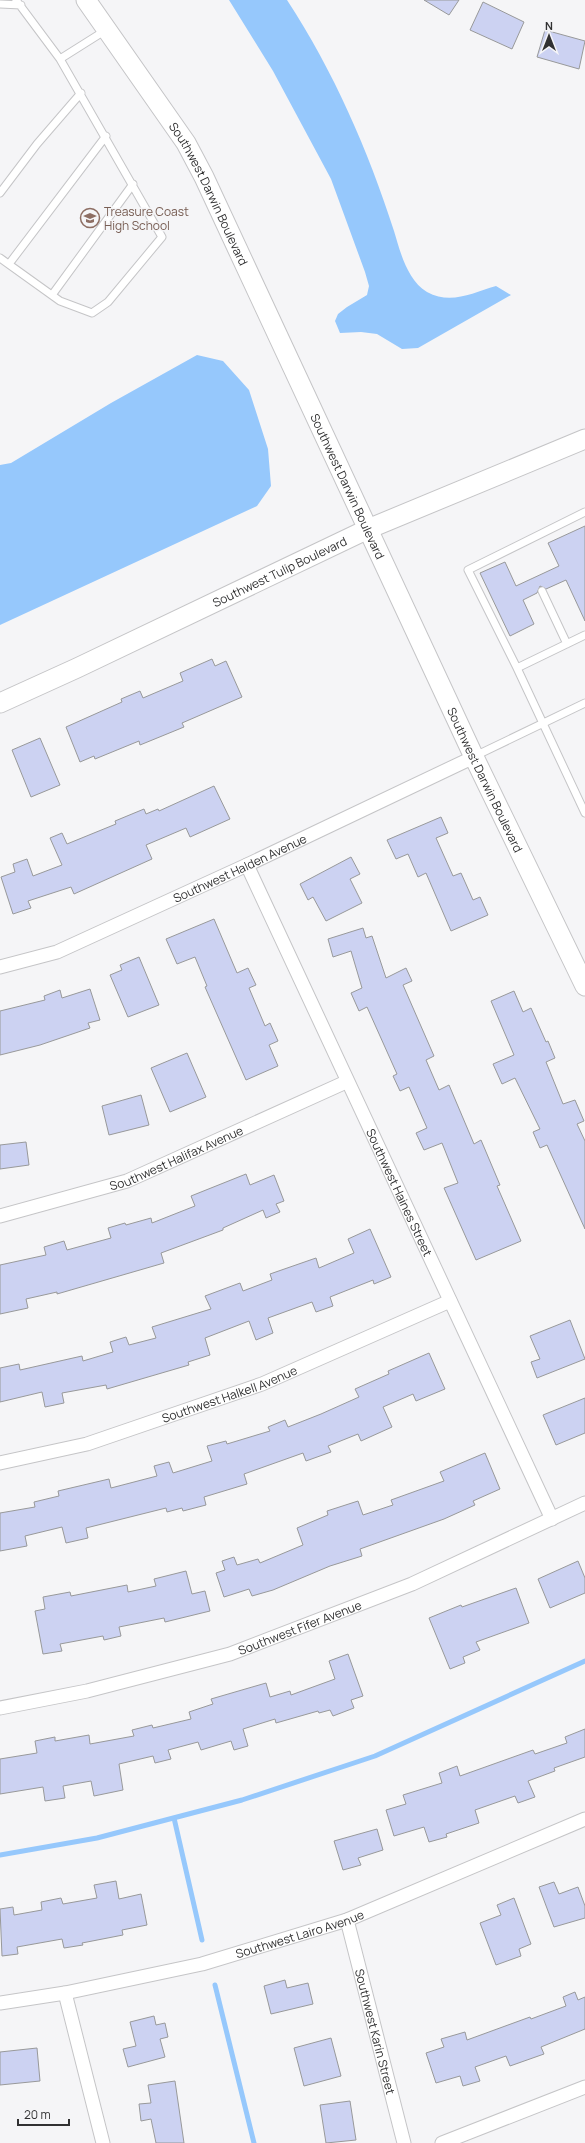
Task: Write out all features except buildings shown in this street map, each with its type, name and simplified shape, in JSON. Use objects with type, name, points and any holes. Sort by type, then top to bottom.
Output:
[{"type":"street","name":"Southwest Darwin Boulevard","points":[[86,0],[186,143],[204,177],[474,757],[585,986]]},
{"type":"street","name":"Southwest Tulip Boulevard","points":[[0,703],[77,668],[368,529],[585,439]]},
{"type":"street","name":"Southwest Halden Avenue","points":[[0,967],[57,952],[247,865],[474,757]]},
{"type":"street","name":"Southwest Haines Street","points":[[247,865],[346,1082],[552,1520]]},
{"type":"street","name":"Southwest Halifax Avenue","points":[[0,1216],[127,1181],[346,1082]]},
{"type":"street","name":"Southwest Halkell Avenue","points":[[0,1463],[87,1444],[262,1384],[450,1301]]},
{"type":"street","name":"Southwest Fifer Avenue","points":[[0,1708],[87,1691],[230,1654],[412,1584],[552,1520],[585,1503]]},
{"type":"street","name":"Southwest Lairo Avenue","points":[[0,2003],[66,1993],[202,1964],[347,1920],[585,1819]]},
{"type":"street","name":"Southwest Karin Street","points":[[347,1920],[404,2143]]},
{"type":"street","points":[[66,1993],[103,2143]]},
{"type":"street","points":[[442,2143],[585,2087]]},
{"type":"lane","points":[[0,4],[19,3],[60,59],[106,136],[162,237],[108,302],[92,313],[60,301],[0,258]]},
{"type":"lane","points":[[60,59],[107,30]]},
{"type":"lane","points":[[0,194],[36,144],[81,93]]},
{"type":"lane","points":[[8,264],[106,136]]},
{"type":"lane","points":[[52,295],[133,184]]},
{"type":"lane","points":[[585,512],[468,570],[517,668],[585,813]]},
{"type":"lane","points":[[542,591],[567,644]]},
{"type":"lane","points":[[517,668],[585,635]]},
{"type":"lane","points":[[474,757],[585,703]]},
{"type":"water","points":[[229,0],[287,0],[335,83],[373,171],[405,264],[409,273],[420,287],[436,296],[445,298],[462,296],[496,286],[511,295],[418,348],[402,349],[377,334],[361,332],[340,333],[335,321],[338,314],[367,295],[369,286],[365,272],[331,179],[273,71]]},
{"type":"water","points":[[197,355],[223,361],[249,390],[268,449],[271,486],[257,506],[0,625],[0,465],[11,463],[111,403]]},
{"type":"waterway","points":[[0,1855],[97,1838],[242,1800],[375,1756],[585,1661]]},
{"type":"waterway","points":[[174,1818],[202,1940]]},
{"type":"waterway","points":[[215,1985],[254,2143]]},
{"type":"place","name":"Treasure Coast High School","points":[[90,218]]}]
